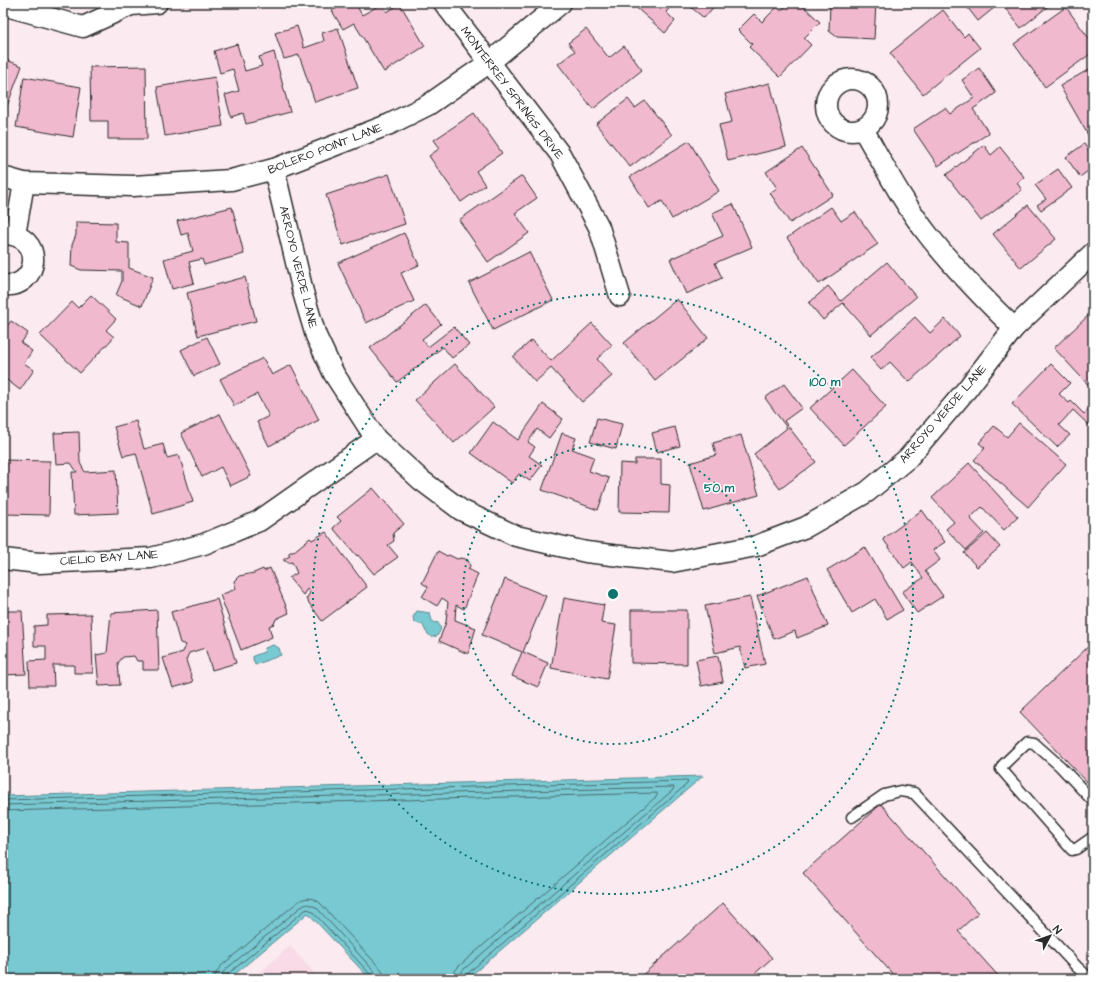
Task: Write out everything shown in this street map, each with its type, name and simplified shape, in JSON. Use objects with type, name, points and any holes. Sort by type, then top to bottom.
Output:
[{"type":"street","points":[[3,5],[29,8],[83,27],[131,4],[157,3]]},
{"type":"street","name":"MONTERREY SPRINGS DRIVE","points":[[444,3],[560,154],[599,227],[620,296]]},
{"type":"street","name":"BOLERO POINT LANE","points":[[3,177],[24,183],[141,185],[231,180],[274,169],[390,124],[428,105],[490,62],[561,3]]},
{"type":"street","points":[[863,129],[894,184],[929,235],[968,282],[1014,328]]},
{"type":"street","name":"ARROYO VERDE LANE","points":[[274,169],[303,292],[316,336],[334,374],[376,439],[421,480],[461,510],[516,536],[586,552],[672,562],[756,546],[806,527],[867,492],[908,458],[967,389],[1014,328],[1093,253]]},
{"type":"street","points":[[3,284],[16,284],[23,280],[29,274],[33,266],[31,249],[26,242],[9,235],[24,183]]},
{"type":"street","name":"CIELIO BAY LANE","points":[[3,559],[39,563],[151,558],[204,544],[259,521],[376,439]]},
{"type":"lane","points":[[1093,801],[1060,766],[1034,743],[1027,742],[1003,765],[1001,769],[1072,850],[1076,849],[1093,837]]},
{"type":"lane","points":[[852,817],[884,795],[900,791],[914,793],[1090,979]]},
{"type":"shaded area","points":[[290,946],[320,979],[253,979]]},
{"type":"water","points":[[417,611],[430,613],[432,621],[439,624],[440,631],[437,636],[431,637],[426,632],[423,625],[414,622],[413,617]]},
{"type":"water","points":[[273,645],[279,648],[281,655],[255,665],[253,656],[264,652],[265,648]]},
{"type":"water","points":[[703,776],[467,979],[370,979],[308,913],[229,979],[3,979],[3,796]]},
{"type":"building","points":[[345,3],[355,3],[362,15],[382,4],[387,12],[400,4],[425,46],[384,72],[354,23],[343,29],[332,11]]},
{"type":"building","points":[[631,3],[674,3],[666,12],[675,21],[665,33]]},
{"type":"building","points":[[686,3],[717,3],[704,18]]},
{"type":"building","points":[[788,3],[800,3],[820,22],[804,38],[811,45],[780,77],[749,47],[752,44],[738,30],[754,14],[762,22],[777,7],[781,11]]},
{"type":"building","points":[[830,3],[876,3],[874,39],[837,37],[829,31]]},
{"type":"building","points":[[964,3],[1000,3],[978,21]]},
{"type":"building","points":[[1001,3],[1052,3],[1021,28]]},
{"type":"building","points":[[1066,7],[1093,44],[1093,52],[1045,87],[1014,44]]},
{"type":"building","points":[[943,10],[964,37],[968,33],[980,48],[923,94],[890,53]]},
{"type":"building","points":[[297,26],[304,48],[324,41],[322,33],[338,28],[358,88],[315,102],[299,55],[284,59],[275,33]]},
{"type":"building","points":[[586,29],[609,58],[624,46],[642,70],[593,109],[558,64],[575,51],[568,43]]},
{"type":"building","points":[[237,44],[245,71],[262,66],[259,57],[274,52],[290,112],[246,124],[243,113],[231,117],[225,95],[239,91],[233,69],[220,73],[214,51]]},
{"type":"building","points":[[4,59],[22,66],[3,117],[3,62]]},
{"type":"building","points":[[146,66],[147,139],[108,139],[108,121],[91,121],[90,67]]},
{"type":"building","points":[[1093,67],[1093,132],[1088,135],[1060,86]]},
{"type":"building","points":[[979,68],[996,93],[973,109],[989,133],[938,166],[913,129],[945,108],[950,114],[974,98],[962,80]]},
{"type":"building","points":[[24,77],[81,87],[73,137],[16,127]]},
{"type":"building","points":[[215,77],[223,126],[165,136],[157,87]]},
{"type":"building","points":[[770,83],[786,147],[728,161],[719,125],[732,122],[725,94]]},
{"type":"building","points":[[628,99],[635,108],[645,101],[672,135],[630,167],[596,124]]},
{"type":"building","points":[[474,113],[502,153],[476,171],[485,185],[461,202],[429,156],[440,148],[434,140]]},
{"type":"building","points":[[689,141],[719,191],[672,219],[662,201],[649,208],[630,177]]},
{"type":"building","points":[[1084,144],[1093,156],[1093,167],[1080,177],[1066,157]]},
{"type":"building","points":[[984,145],[991,155],[1000,147],[1024,177],[1017,183],[1022,190],[981,221],[946,175]]},
{"type":"building","points":[[802,148],[833,195],[790,223],[770,193],[777,188],[766,172]]},
{"type":"building","points":[[1058,169],[1072,188],[1041,210],[1037,205],[1046,199],[1035,185]]},
{"type":"building","points":[[389,174],[405,224],[343,245],[326,195]]},
{"type":"building","points":[[522,176],[537,198],[515,213],[529,233],[488,262],[459,220]]},
{"type":"building","points":[[733,204],[752,247],[715,263],[722,278],[686,294],[670,259],[723,236],[712,213]]},
{"type":"building","points":[[1028,205],[1056,239],[1021,268],[993,234]]},
{"type":"building","points":[[232,207],[244,254],[204,265],[202,259],[189,262],[194,283],[172,289],[164,259],[193,251],[188,233],[181,235],[177,221]]},
{"type":"building","points":[[831,207],[841,221],[855,212],[878,244],[819,284],[787,238]]},
{"type":"building","points":[[76,222],[116,223],[116,242],[129,243],[129,268],[153,277],[142,306],[116,295],[122,281],[122,271],[81,270],[71,266],[72,245],[76,235]]},
{"type":"building","points":[[404,233],[419,265],[401,273],[414,301],[366,323],[338,263]]},
{"type":"building","points":[[529,252],[553,300],[493,330],[469,283]]},
{"type":"building","points":[[887,262],[916,297],[871,335],[843,303],[823,320],[809,303],[828,286],[841,301]]},
{"type":"building","points":[[245,277],[256,321],[198,336],[187,293]]},
{"type":"building","points":[[91,295],[116,319],[106,330],[114,337],[80,373],[40,335],[72,302],[78,308]]},
{"type":"building","points":[[677,299],[708,338],[655,381],[624,343]]},
{"type":"building","points":[[426,305],[441,324],[422,339],[428,347],[454,327],[469,345],[452,358],[443,347],[397,382],[370,348]]},
{"type":"building","points":[[1092,312],[1093,313],[1093,390],[1054,348]]},
{"type":"building","points":[[915,317],[930,333],[945,319],[960,336],[909,382],[890,362],[881,370],[870,358]]},
{"type":"building","points":[[11,321],[28,333],[21,343],[32,351],[24,363],[34,370],[20,390],[3,377],[3,331]]},
{"type":"building","points":[[592,323],[612,345],[597,359],[612,376],[582,402],[551,368],[535,382],[513,357],[532,340],[551,361]]},
{"type":"building","points":[[207,337],[220,364],[194,376],[181,350]]},
{"type":"building","points":[[263,358],[272,375],[291,365],[319,420],[269,446],[257,422],[269,416],[257,394],[234,406],[220,379]]},
{"type":"building","points":[[455,364],[494,407],[454,443],[415,400]]},
{"type":"building","points":[[1051,364],[1070,383],[1059,394],[1069,403],[1071,401],[1084,414],[1093,404],[1093,429],[1073,410],[1059,425],[1070,435],[1057,447],[1012,404]]},
{"type":"building","points":[[852,370],[886,407],[844,445],[810,408]]},
{"type":"building","points":[[784,384],[802,408],[784,421],[816,462],[780,489],[754,454],[787,428],[765,398]]},
{"type":"building","points":[[543,404],[563,419],[549,438],[537,429],[528,442],[535,447],[529,456],[542,465],[530,481],[519,474],[512,483],[471,453],[493,422],[518,440]]},
{"type":"building","points":[[220,414],[251,476],[230,486],[221,467],[202,477],[181,433]]},
{"type":"building","points":[[597,418],[622,424],[616,449],[590,442]]},
{"type":"building","points":[[136,421],[144,449],[163,444],[167,458],[179,455],[193,502],[153,514],[136,453],[123,456],[114,427]]},
{"type":"building","points":[[1019,423],[1066,464],[1028,507],[974,460],[985,448],[979,443],[994,426],[1007,437]]},
{"type":"building","points":[[675,427],[680,446],[657,452],[652,433]]},
{"type":"building","points":[[79,432],[80,463],[85,472],[116,470],[118,513],[74,515],[72,472],[77,472],[71,463],[56,464],[54,433]]},
{"type":"building","points":[[562,433],[576,438],[572,449],[594,457],[589,471],[609,478],[598,510],[542,490]]},
{"type":"building","points":[[741,435],[759,495],[704,511],[690,463],[716,455],[713,443]]},
{"type":"building","points":[[635,459],[661,459],[661,484],[670,485],[669,513],[619,512],[620,463],[635,464]]},
{"type":"building","points":[[3,460],[50,461],[49,515],[3,514]]},
{"type":"building","points":[[969,463],[1018,517],[1004,530],[982,507],[970,518],[984,533],[966,550],[946,529],[954,522],[932,498]]},
{"type":"building","points":[[373,488],[404,524],[393,533],[394,541],[388,545],[398,557],[374,574],[333,528],[341,521],[337,517]]},
{"type":"building","points":[[922,510],[945,542],[933,550],[940,560],[925,571],[943,596],[917,613],[902,592],[923,578],[912,562],[904,568],[883,539]]},
{"type":"building","points":[[326,532],[367,587],[322,621],[306,599],[310,593],[307,589],[303,595],[289,578],[297,573],[292,562],[288,563],[287,561],[284,561],[284,559],[290,556],[288,554],[290,552],[293,552],[310,538],[312,540]]},
{"type":"building","points":[[987,533],[1000,547],[977,567],[964,553]]},
{"type":"building","points":[[865,547],[903,610],[887,619],[875,599],[852,613],[827,570]]},
{"type":"building","points":[[438,551],[457,559],[462,558],[468,560],[470,566],[468,569],[478,574],[464,609],[456,605],[455,620],[476,628],[468,654],[439,641],[446,622],[448,602],[442,598],[437,606],[422,597],[428,587],[422,583]]},
{"type":"building","points":[[270,568],[289,613],[276,619],[274,624],[269,626],[272,637],[241,650],[220,595],[236,589],[234,581],[239,576],[254,573],[263,569],[264,571]]},
{"type":"building","points":[[808,576],[828,626],[797,638],[795,631],[774,639],[757,596]]},
{"type":"building","points":[[505,579],[546,596],[523,652],[548,663],[538,687],[512,676],[522,652],[482,635]]},
{"type":"building","points":[[750,597],[765,664],[745,668],[740,647],[715,653],[705,606]]},
{"type":"building","points":[[564,598],[604,605],[601,623],[616,625],[607,679],[551,668]]},
{"type":"building","points":[[217,599],[236,663],[212,670],[205,648],[189,653],[186,660],[193,682],[173,688],[163,658],[183,652],[186,645],[180,643],[171,612]]},
{"type":"building","points":[[157,610],[159,670],[143,670],[143,661],[137,661],[134,656],[123,657],[118,663],[120,685],[99,686],[96,655],[107,653],[111,613]]},
{"type":"building","points":[[631,610],[687,610],[687,664],[631,663]]},
{"type":"building","points":[[3,611],[22,611],[26,674],[3,675]]},
{"type":"building","points":[[91,614],[93,673],[74,673],[74,665],[53,665],[54,686],[30,686],[29,661],[46,660],[46,646],[34,646],[34,626],[47,625],[47,615]]},
{"type":"building","points":[[1093,642],[1093,788],[1020,712]]},
{"type":"building","points":[[718,656],[723,682],[701,686],[696,660]]},
{"type":"building","points":[[881,804],[978,913],[958,931],[1001,979],[897,979],[803,873]]},
{"type":"building","points":[[723,903],[772,958],[749,979],[638,979]]}]
